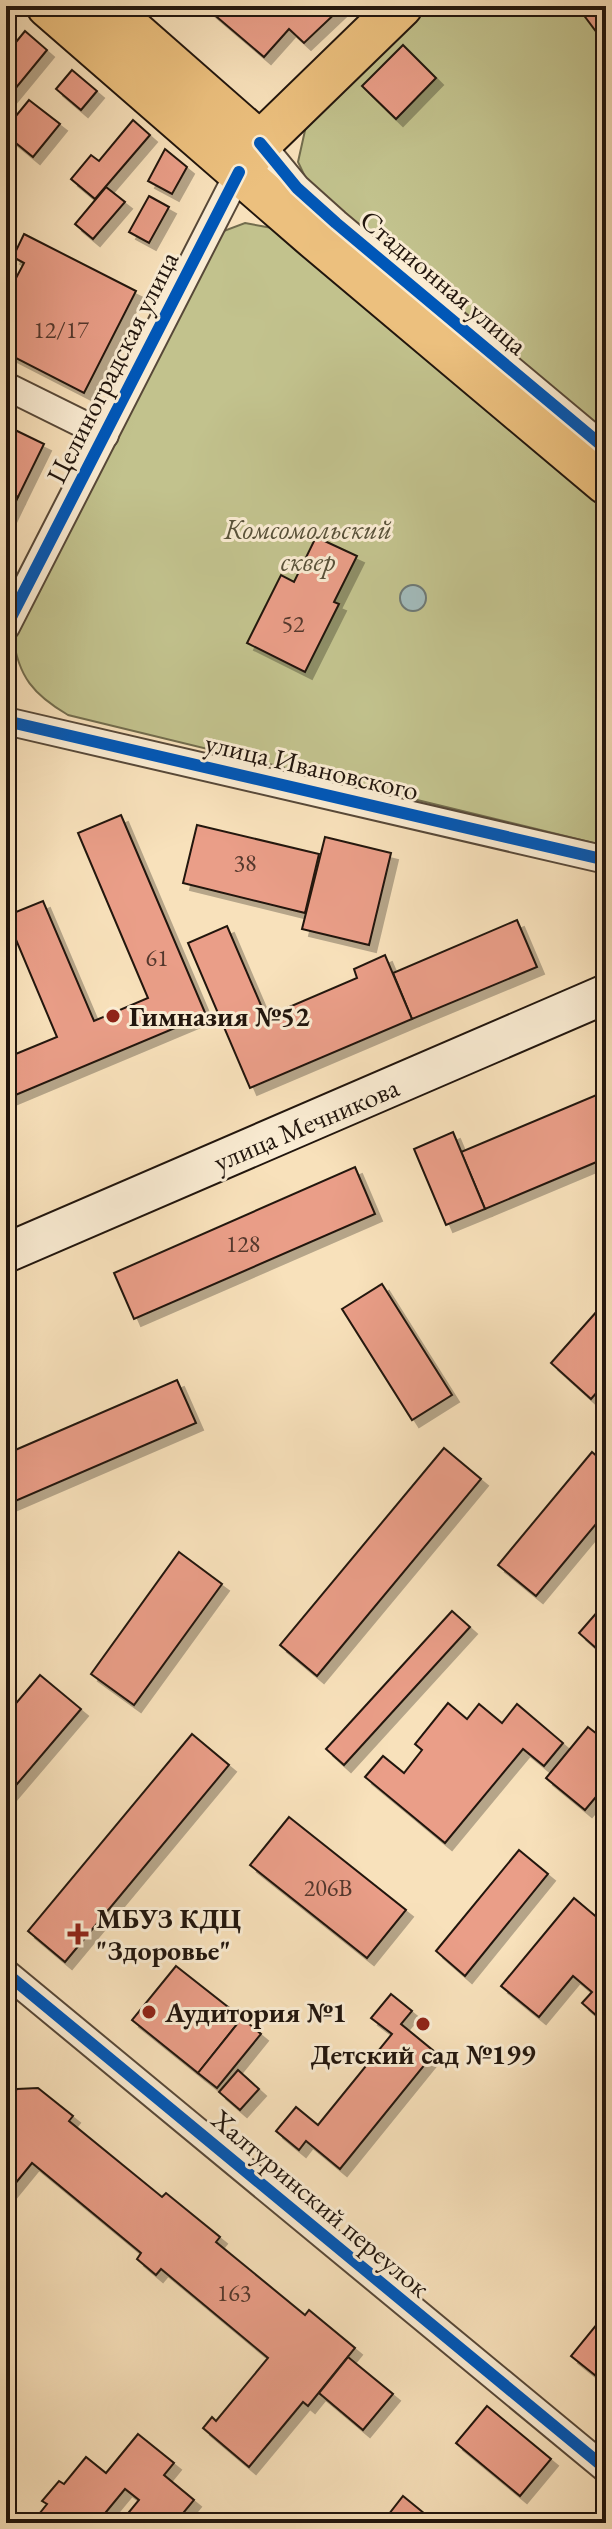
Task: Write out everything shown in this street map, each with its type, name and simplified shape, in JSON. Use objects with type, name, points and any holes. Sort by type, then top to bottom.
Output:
[{"type":"main road","name":"Стадионная улица","points":[[48,6],[249,158]]},
{"type":"main road","name":"Стадионная улица","points":[[104,6],[249,158],[606,483]]},
{"type":"main road","name":"Целиноградская улица","points":[[249,158],[401,6]]},
{"type":"main road","name":"улица Мечникова","points":[[6,1253],[606,994]]},
{"type":"street","name":"Целиноградская улица","points":[[6,627],[249,158]]},
{"type":"street","name":"Стадионная улица","points":[[249,158],[297,188],[606,449]]},
{"type":"street","points":[[6,386],[105,435]]},
{"type":"street","name":"улица Ивановского","points":[[6,721],[606,860]]},
{"type":"street","name":"Халтуринский переулок","points":[[6,1973],[606,2469]]},
{"type":"green space","points":[[418,6],[606,6],[606,432],[309,185],[298,162],[308,117]]},
{"type":"green space","name":"Комсомольский сквер","points":[[245,223],[272,228],[606,504],[606,846],[68,715],[37,692],[24,674],[13,636],[221,232]]},
{"type":"water","points":[[413,585],[422,589],[426,598],[422,607],[413,611],[404,607],[400,598],[404,589]]},
{"type":"building","points":[[204,6],[266,6],[275,14],[283,6],[343,6],[304,43],[289,29],[264,57]]},
{"type":"building","points":[[577,6],[606,6],[606,45]]},
{"type":"building","points":[[25,31],[47,50],[6,100],[6,42],[12,47]]},
{"type":"building","points":[[403,45],[436,78],[396,119],[362,86]]},
{"type":"building","points":[[72,70],[97,91],[81,110],[56,89]]},
{"type":"building","points":[[29,100],[60,124],[33,157],[6,135],[6,128]]},
{"type":"building","points":[[133,120],[150,135],[95,199],[71,179],[91,155],[99,161]]},
{"type":"building","points":[[165,149],[187,167],[172,194],[148,181]]},
{"type":"building","points":[[106,187],[125,202],[93,239],[75,224]]},
{"type":"building","points":[[149,196],[169,207],[149,243],[129,232]]},
{"type":"building","points":[[24,234],[136,291],[84,393],[6,353],[6,297],[24,263],[13,257]]},
{"type":"building","points":[[13,429],[44,444],[18,497],[6,492],[6,444]]},
{"type":"building","points":[[6,492],[18,497],[6,522]]},
{"type":"building","points":[[316,537],[357,556],[334,602],[339,604],[305,672],[247,643],[281,575],[294,582]]},
{"type":"building","points":[[121,815],[206,1015],[6,1099],[6,1058],[57,1037],[6,916],[43,901],[94,1021],[148,998],[78,833]]},
{"type":"building","points":[[197,825],[319,854],[305,913],[183,883]]},
{"type":"building","points":[[325,837],[391,853],[369,945],[302,929]]},
{"type":"building","points":[[517,920],[537,967],[412,1019],[393,973]]},
{"type":"building","points":[[227,926],[266,1017],[357,978],[354,969],[385,955],[412,1019],[250,1088],[188,943]]},
{"type":"building","points":[[606,1091],[606,1158],[485,1209],[461,1152]]},
{"type":"building","points":[[453,1132],[485,1209],[446,1225],[414,1149]]},
{"type":"building","points":[[355,1167],[375,1214],[134,1319],[114,1273]]},
{"type":"building","points":[[382,1284],[452,1395],[412,1420],[342,1309]]},
{"type":"building","points":[[606,1301],[606,1382],[591,1399],[551,1363]]},
{"type":"building","points":[[177,1380],[196,1423],[6,1505],[6,1454]]},
{"type":"building","points":[[444,1448],[481,1479],[317,1676],[280,1645]]},
{"type":"building","points":[[592,1452],[606,1464],[606,1512],[536,1596],[498,1565]]},
{"type":"building","points":[[179,1552],[222,1584],[134,1705],[91,1674]]},
{"type":"building","points":[[606,1602],[606,1657],[579,1633]]},
{"type":"building","points":[[452,1611],[470,1627],[344,1765],[326,1749]]},
{"type":"building","points":[[40,1675],[81,1709],[6,1797],[6,1715]]},
{"type":"building","points":[[448,1703],[467,1719],[479,1704],[502,1723],[517,1704],[563,1743],[544,1766],[523,1749],[445,1843],[365,1777],[383,1756],[404,1773],[422,1750],[415,1744]]},
{"type":"building","points":[[588,1727],[606,1741],[606,1785],[585,1810],[546,1778]]},
{"type":"building","points":[[192,1734],[229,1765],[65,1962],[28,1931]]},
{"type":"building","points":[[289,1817],[406,1910],[367,1958],[250,1865]]},
{"type":"building","points":[[519,1850],[548,1874],[465,1976],[436,1951]]},
{"type":"building","points":[[574,1898],[606,1925],[606,2024],[582,2003],[592,1992],[573,1976],[539,2017],[501,1986]]},
{"type":"building","points":[[176,1966],[242,2018],[198,2073],[132,2020]]},
{"type":"building","points":[[391,1994],[412,2011],[401,2024],[435,2052],[340,2169],[306,2141],[299,2150],[276,2131],[296,2107],[318,2125],[392,2034],[371,2018]]},
{"type":"building","points":[[242,2018],[261,2034],[217,2088],[198,2073]]},
{"type":"building","points":[[238,2070],[259,2089],[240,2110],[219,2092]]},
{"type":"building","points":[[38,2088],[73,2116],[69,2121],[162,2197],[166,2193],[220,2237],[216,2242],[305,2315],[309,2310],[355,2348],[308,2406],[303,2402],[249,2467],[203,2428],[212,2417],[216,2421],[268,2358],[161,2269],[156,2275],[137,2259],[141,2253],[32,2163],[6,2195],[6,2102],[17,2089]]},
{"type":"building","points":[[606,2313],[606,2384],[571,2356]]},
{"type":"building","points":[[348,2357],[393,2394],[363,2430],[319,2393]]},
{"type":"building","points":[[487,2406],[551,2459],[520,2496],[456,2443]]},
{"type":"building","points":[[138,2434],[174,2463],[164,2475],[194,2500],[175,2523],[120,2523],[139,2500],[125,2489],[97,2523],[32,2523],[47,2504],[42,2501],[59,2481],[64,2484],[86,2457],[106,2473]]},
{"type":"building","points":[[403,2496],[436,2523],[382,2523]]},
{"type":"cycle path","points":[[260,143],[297,188],[336,223],[606,449]]},
{"type":"cycle path","points":[[6,627],[239,172]]},
{"type":"cycle path","points":[[6,721],[606,860]]},
{"type":"cycle path","points":[[6,1973],[606,2469]]},
{"type":"place","name":"Гимназия №52","points":[[113,1016]]},
{"type":"place","name":"МБУЗ КДЦ \"Здоровье\"","points":[[78,1934]]},
{"type":"place","name":"Аудитория №1","points":[[149,2012]]},
{"type":"place","name":"Детский сад №199","points":[[423,2024]]}]
